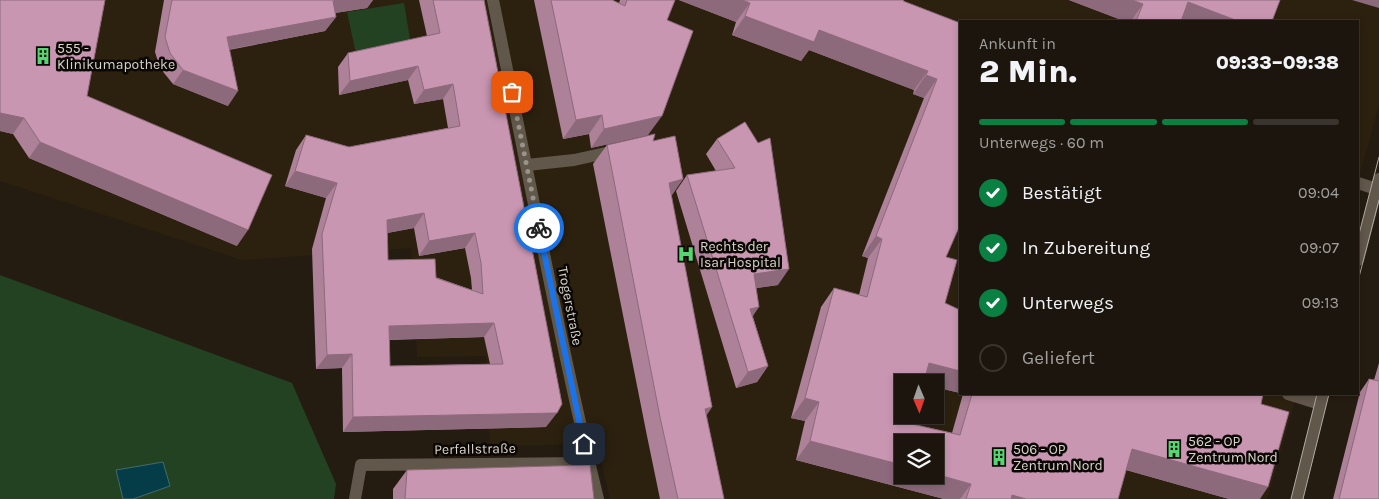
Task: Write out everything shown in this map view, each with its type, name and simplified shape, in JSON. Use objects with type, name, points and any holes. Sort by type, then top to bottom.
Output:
[{"type":"street","name":"Trogerstraße","points":[[493,0],[575,406],[598,499]]},
{"type":"street","points":[[527,165],[574,160],[631,147]]},
{"type":"street","points":[[1359,183],[1378,184],[1359,256]]},
{"type":"street","points":[[1295,395],[1322,399],[1297,499]]},
{"type":"street","name":"Perfallstraße","points":[[355,499],[361,465],[589,463]]},
{"type":"shaded area","name":"Rechts der Isar Hospital","points":[[0,0],[1379,0],[1379,105],[1359,177],[1359,20],[959,20],[959,395],[1297,395],[1267,499],[610,499],[597,444],[490,446],[486,356],[417,357],[411,248],[242,260],[0,181]]},
{"type":"green space","points":[[404,3],[412,51],[358,63],[347,12]]},
{"type":"green space","points":[[0,275],[292,383],[336,484],[334,499],[0,499]]},
{"type":"water","points":[[163,462],[170,486],[133,499],[123,499],[116,470]]},
{"type":"building","points":[[0,0],[105,0],[87,96],[272,175],[248,230],[40,142],[24,118],[0,113]]},
{"type":"building","points":[[172,0],[337,0],[333,1],[336,17],[227,37],[238,91],[183,70],[170,53],[165,37]]},
{"type":"building","points":[[433,0],[484,0],[562,404],[557,413],[353,417],[352,354],[327,355],[322,234],[337,183],[295,171],[306,135],[349,147],[460,126],[453,84],[424,90],[418,66],[350,81],[348,53],[440,33]],"holes":[[[424,213],[429,241],[475,233],[481,263],[483,294],[436,278],[435,259],[388,260],[387,220]],[[494,323],[503,364],[390,366],[389,326]]]},
{"type":"building","points":[[551,0],[612,0],[625,6],[627,0],[675,0],[667,20],[693,31],[662,116],[604,129],[602,115],[576,120]]},
{"type":"building","points":[[742,0],[904,0],[959,23],[959,227],[946,257],[957,260],[945,303],[959,310],[959,371],[929,363],[926,374],[894,374],[894,424],[912,424],[960,435],[972,395],[1263,395],[1261,404],[1289,412],[1268,487],[1132,449],[1118,499],[1026,499],[1012,495],[1011,499],[966,499],[971,484],[944,476],[944,434],[894,434],[894,463],[810,441],[819,402],[805,398],[834,288],[867,297],[882,239],[876,236],[937,79],[926,75],[928,71],[819,30],[814,42],[745,16],[750,3]]},
{"type":"building","points":[[1132,0],[1280,0],[1272,20],[1235,20],[1188,2],[1181,20],[1136,20],[1143,4]]},
{"type":"building","points":[[745,122],[758,143],[770,138],[789,269],[754,274],[759,307],[750,309],[768,366],[748,372],[687,175],[735,168],[717,139]]},
{"type":"building","points":[[655,134],[653,141],[675,136],[683,179],[669,183],[712,407],[705,409],[724,499],[678,499],[660,417],[607,145]]},
{"type":"building","points":[[1369,379],[1379,381],[1379,499],[1339,499]]},
{"type":"building","points":[[590,465],[594,499],[405,499],[407,470]]},
{"type":"tram line","points":[[1359,234],[1379,157]]},
{"type":"tram line","points":[[1359,277],[1379,200]]},
{"type":"tram line","points":[[1291,499],[1317,395]]},
{"type":"tram line","points":[[1303,499],[1329,395]]},
{"type":"way so far","points":[[512,92],[539,228]]},
{"type":"place","name":"555 - Klinikumapotheke","points":[[43,56]]},
{"type":"place","name":"Rechts der Isar Hospital","points":[[686,254]]},
{"type":"place","name":"562 - OP Zentrum Nord","points":[[1174,449]]},
{"type":"place","name":"506 - OP Zentrum Nord","points":[[999,457]]},
{"type":"route","points":[[539,228],[584,444]]}]
